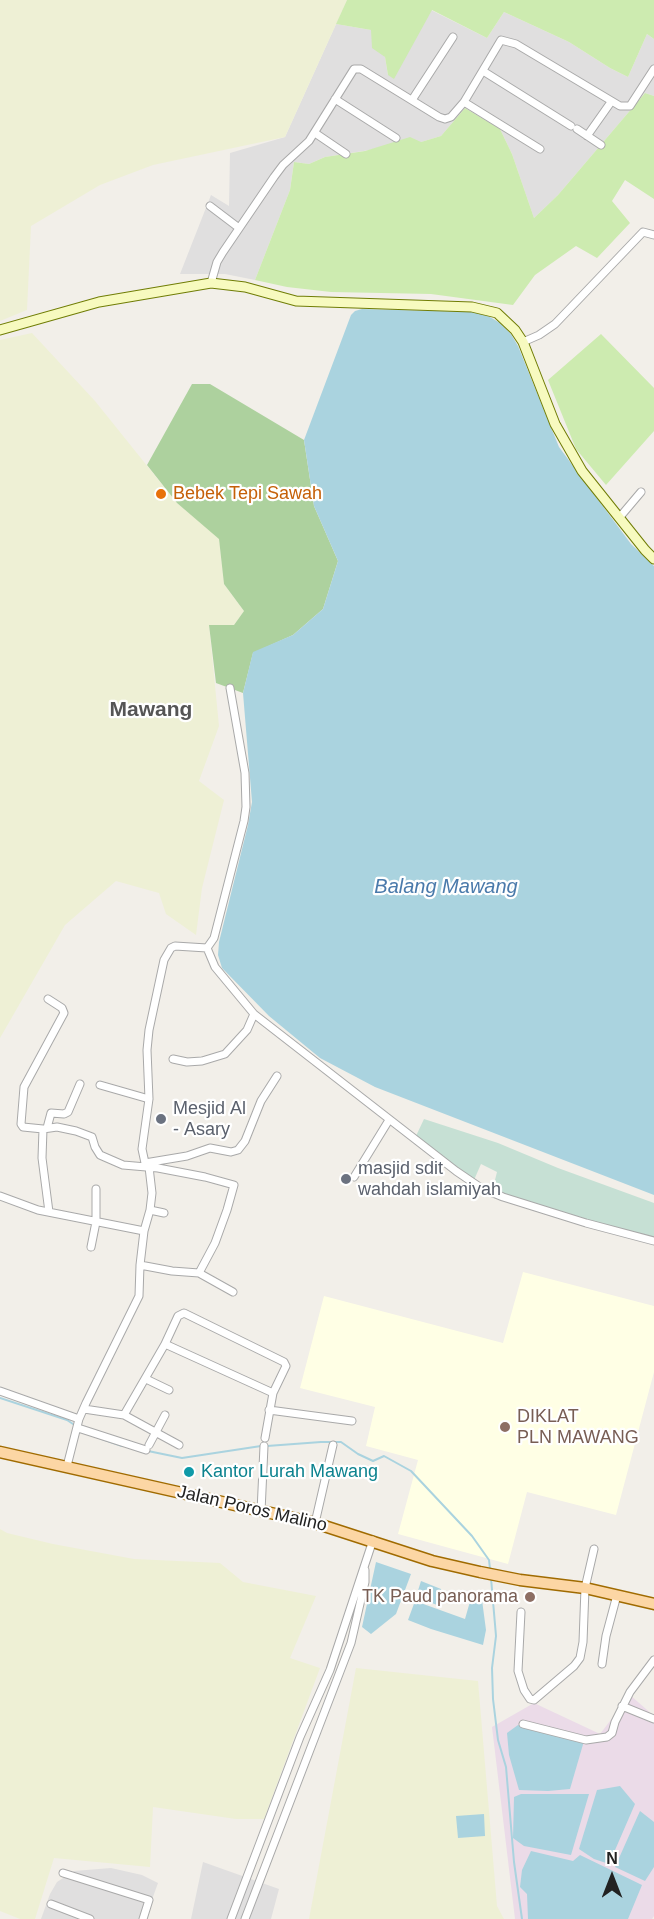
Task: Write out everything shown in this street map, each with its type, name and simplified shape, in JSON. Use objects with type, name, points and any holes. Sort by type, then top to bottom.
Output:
[{"type":"main road","name":"Jalan Poros Malino","points":[[0,1452],[315,1523],[432,1561],[501,1577],[585,1588],[654,1604]]},
{"type":"street","points":[[412,100],[453,37]]},
{"type":"street","points":[[211,283],[217,262],[239,228],[283,165],[315,134],[349,75],[356,68],[364,70],[445,119],[451,117],[464,102],[499,42],[504,39],[620,106],[630,106],[654,69]]},
{"type":"street","points":[[483,71],[601,145]]},
{"type":"street","points":[[335,99],[396,138]]},
{"type":"street","points":[[464,102],[540,149]]},
{"type":"street","points":[[587,136],[611,102]]},
{"type":"street","points":[[315,134],[346,154]]},
{"type":"street","points":[[210,206],[239,228]]},
{"type":"street","points":[[523,342],[555,324],[643,232],[654,235]]},
{"type":"street","points":[[0,330],[99,302],[211,283],[245,287],[296,301],[472,307],[490,311],[504,318],[523,342],[555,424],[582,471],[654,559]]},
{"type":"street","points":[[619,518],[641,492]]},
{"type":"street","points":[[67,1466],[84,1409],[139,1296],[144,1231],[152,1193],[142,1142],[149,1099],[148,1040],[164,960],[171,948],[176,946],[207,948],[212,944],[246,807],[245,773],[230,688]]},
{"type":"street","points":[[207,948],[215,967],[254,1014],[389,1120],[482,1188],[503,1197],[586,1223],[654,1241]]},
{"type":"street","points":[[48,999],[62,1008],[64,1013],[27,1079],[22,1098],[21,1124],[23,1127],[65,1129],[88,1135],[92,1137],[100,1155],[123,1165],[147,1165],[234,1185],[215,1243],[199,1273]]},
{"type":"street","points":[[173,1059],[187,1062],[218,1058],[225,1054],[247,1030],[254,1014]]},
{"type":"street","points":[[147,1165],[207,1149],[231,1152],[238,1150],[245,1142],[261,1101],[277,1076]]},
{"type":"street","points":[[50,1212],[42,1158],[45,1128],[51,1113],[68,1112],[80,1084]]},
{"type":"street","points":[[100,1085],[149,1099]]},
{"type":"street","points":[[354,1178],[389,1120]]},
{"type":"street","points":[[91,1247],[96,1222],[96,1189]]},
{"type":"street","points":[[0,1196],[50,1212],[144,1231]]},
{"type":"street","points":[[150,1210],[164,1213]]},
{"type":"street","points":[[140,1265],[199,1273],[233,1292]]},
{"type":"street","points":[[124,1415],[146,1379],[179,1315],[184,1313],[284,1362],[286,1366],[273,1393],[265,1438]]},
{"type":"street","points":[[165,1344],[273,1393]]},
{"type":"street","points":[[146,1379],[169,1390]]},
{"type":"street","points":[[0,1391],[79,1424],[148,1447],[165,1415]]},
{"type":"street","points":[[84,1409],[124,1415],[179,1445]]},
{"type":"street","points":[[269,1410],[352,1421]]},
{"type":"street","points":[[315,1523],[333,1445]]},
{"type":"street","points":[[261,1512],[264,1446]]},
{"type":"street","points":[[231,1919],[300,1737],[330,1670],[373,1540]]},
{"type":"street","points":[[521,1612],[518,1671],[524,1690],[532,1700],[574,1666],[580,1658],[583,1642],[585,1588],[594,1549]]},
{"type":"street","points":[[245,1919],[351,1643],[365,1582],[365,1567]]},
{"type":"street","points":[[602,1664],[606,1636],[617,1595]]},
{"type":"street","points":[[523,1724],[586,1740],[612,1733],[630,1692],[654,1660]]},
{"type":"street","points":[[622,1706],[654,1719]]},
{"type":"street","points":[[63,1873],[149,1900],[143,1919]]},
{"type":"street","points":[[51,1904],[90,1919]]},
{"type":"shaded area","points":[[0,0],[347,0],[285,137],[153,165],[100,185],[31,226],[27,310],[0,321]]},
{"type":"shaded area","points":[[431,10],[487,38],[504,12],[569,42],[628,77],[647,34],[654,39],[654,96],[645,93],[558,195],[534,218],[512,154],[500,129],[465,108],[441,136],[421,142],[325,157],[309,164],[294,162],[290,190],[255,280],[225,274],[180,274],[211,195],[229,206],[230,153],[285,137],[336,24],[371,30],[385,57],[388,75]]},
{"type":"shaded area","points":[[32,333],[95,401],[177,503],[219,538],[224,584],[244,611],[234,625],[209,625],[219,726],[199,781],[224,800],[202,888],[196,935],[166,914],[159,893],[116,881],[65,925],[0,1038],[0,340]]},
{"type":"shaded area","points":[[424,1119],[498,1143],[654,1203],[654,1237],[614,1228],[492,1192],[497,1172],[481,1164],[474,1180],[441,1158],[416,1136]]},
{"type":"shaded area","name":"DIKLAT PLN MAWANG","points":[[523,1272],[654,1306],[654,1372],[616,1515],[527,1492],[508,1564],[398,1534],[418,1460],[366,1446],[375,1407],[300,1388],[324,1296],[503,1343]]},
{"type":"shaded area","points":[[0,1529],[7,1533],[53,1544],[134,1559],[220,1563],[243,1582],[316,1596],[290,1658],[320,1668],[264,1819],[236,1819],[153,1807],[150,1867],[54,1858],[35,1919],[20,1919],[0,1911]]},
{"type":"shaded area","points":[[356,1668],[478,1681],[497,1906],[504,1919],[309,1919]]},
{"type":"shaded area","points":[[630,1695],[654,1716],[654,1916],[652,1919],[515,1919],[492,1727],[534,1703],[600,1734]]},
{"type":"shaded area","points":[[203,1862],[279,1889],[271,1919],[191,1919]]},
{"type":"shaded area","points":[[111,1868],[142,1875],[158,1883],[145,1919],[41,1919],[57,1882],[74,1871]]},
{"type":"green space","points":[[347,0],[654,0],[654,39],[647,34],[628,77],[569,42],[504,12],[487,38],[432,10],[394,79],[388,75],[385,57],[372,48],[371,30],[336,24]]},
{"type":"green space","points":[[645,93],[654,96],[654,199],[625,180],[612,201],[630,223],[597,258],[576,246],[535,275],[513,305],[431,294],[331,292],[287,287],[255,280],[290,190],[294,162],[309,164],[325,157],[365,151],[410,137],[421,142],[441,136],[465,108],[500,129],[512,154],[534,218],[558,195]]},
{"type":"green space","points":[[601,334],[654,388],[654,431],[606,485],[576,449],[548,380]]},
{"type":"green space","points":[[192,384],[210,384],[304,440],[314,506],[338,561],[323,609],[293,635],[253,653],[243,693],[216,683],[209,625],[234,625],[244,611],[224,584],[219,539],[177,503],[147,465]]},
{"type":"water","name":"Balang Mawang","points":[[362,309],[475,312],[500,323],[511,334],[518,346],[559,447],[631,544],[654,566],[654,1195],[375,1087],[320,1058],[269,1016],[222,968],[218,955],[219,942],[252,802],[243,693],[253,652],[293,635],[323,609],[338,561],[314,506],[304,440],[351,315]]},
{"type":"water","points":[[376,1562],[411,1574],[396,1614],[371,1634],[362,1627]]},
{"type":"water","points":[[421,1581],[441,1589],[437,1605],[416,1597]]},
{"type":"water","points":[[471,1598],[482,1600],[486,1630],[483,1645],[408,1620],[415,1601],[465,1619]]},
{"type":"water","points":[[518,1725],[584,1741],[570,1789],[519,1790],[509,1755],[507,1733]]},
{"type":"water","points":[[620,1786],[635,1804],[609,1864],[594,1859],[579,1849],[597,1790]]},
{"type":"water","points":[[521,1794],[589,1794],[571,1855],[524,1846],[513,1838],[514,1797]]},
{"type":"water","points":[[640,1811],[654,1822],[654,1867],[645,1881],[615,1867]]},
{"type":"water","points":[[484,1814],[485,1836],[458,1838],[456,1816]]},
{"type":"water","points":[[531,1851],[573,1861],[580,1855],[642,1885],[628,1919],[528,1919],[527,1894],[520,1887],[522,1870]]},
{"type":"waterway","points":[[0,1398],[67,1420],[76,1426]]},
{"type":"waterway","points":[[91,1435],[122,1446]]},
{"type":"waterway","points":[[267,1446],[341,1442],[373,1461],[384,1456],[411,1471],[472,1536],[489,1560],[490,1569]]},
{"type":"waterway","points":[[148,1451],[182,1458],[261,1446]]},
{"type":"waterway","points":[[491,1578],[496,1636],[492,1668],[493,1699],[498,1740],[506,1767],[514,1862],[522,1919]]},
{"type":"place","name":"Bebek Tepi Sawah","points":[[161,494]]},
{"type":"place","name":"Mesjid Al - Asary","points":[[161,1119]]},
{"type":"place","name":"masjid sdit wahdah islamiyah","points":[[346,1179]]},
{"type":"place","name":"DIKLAT PLN MAWANG","points":[[505,1427]]},
{"type":"place","name":"Kantor Lurah Mawang","points":[[189,1472]]},
{"type":"place","name":"TK Paud panorama","points":[[530,1597]]},
{"type":"district","name":"Mawang","points":[[151,710]]}]
